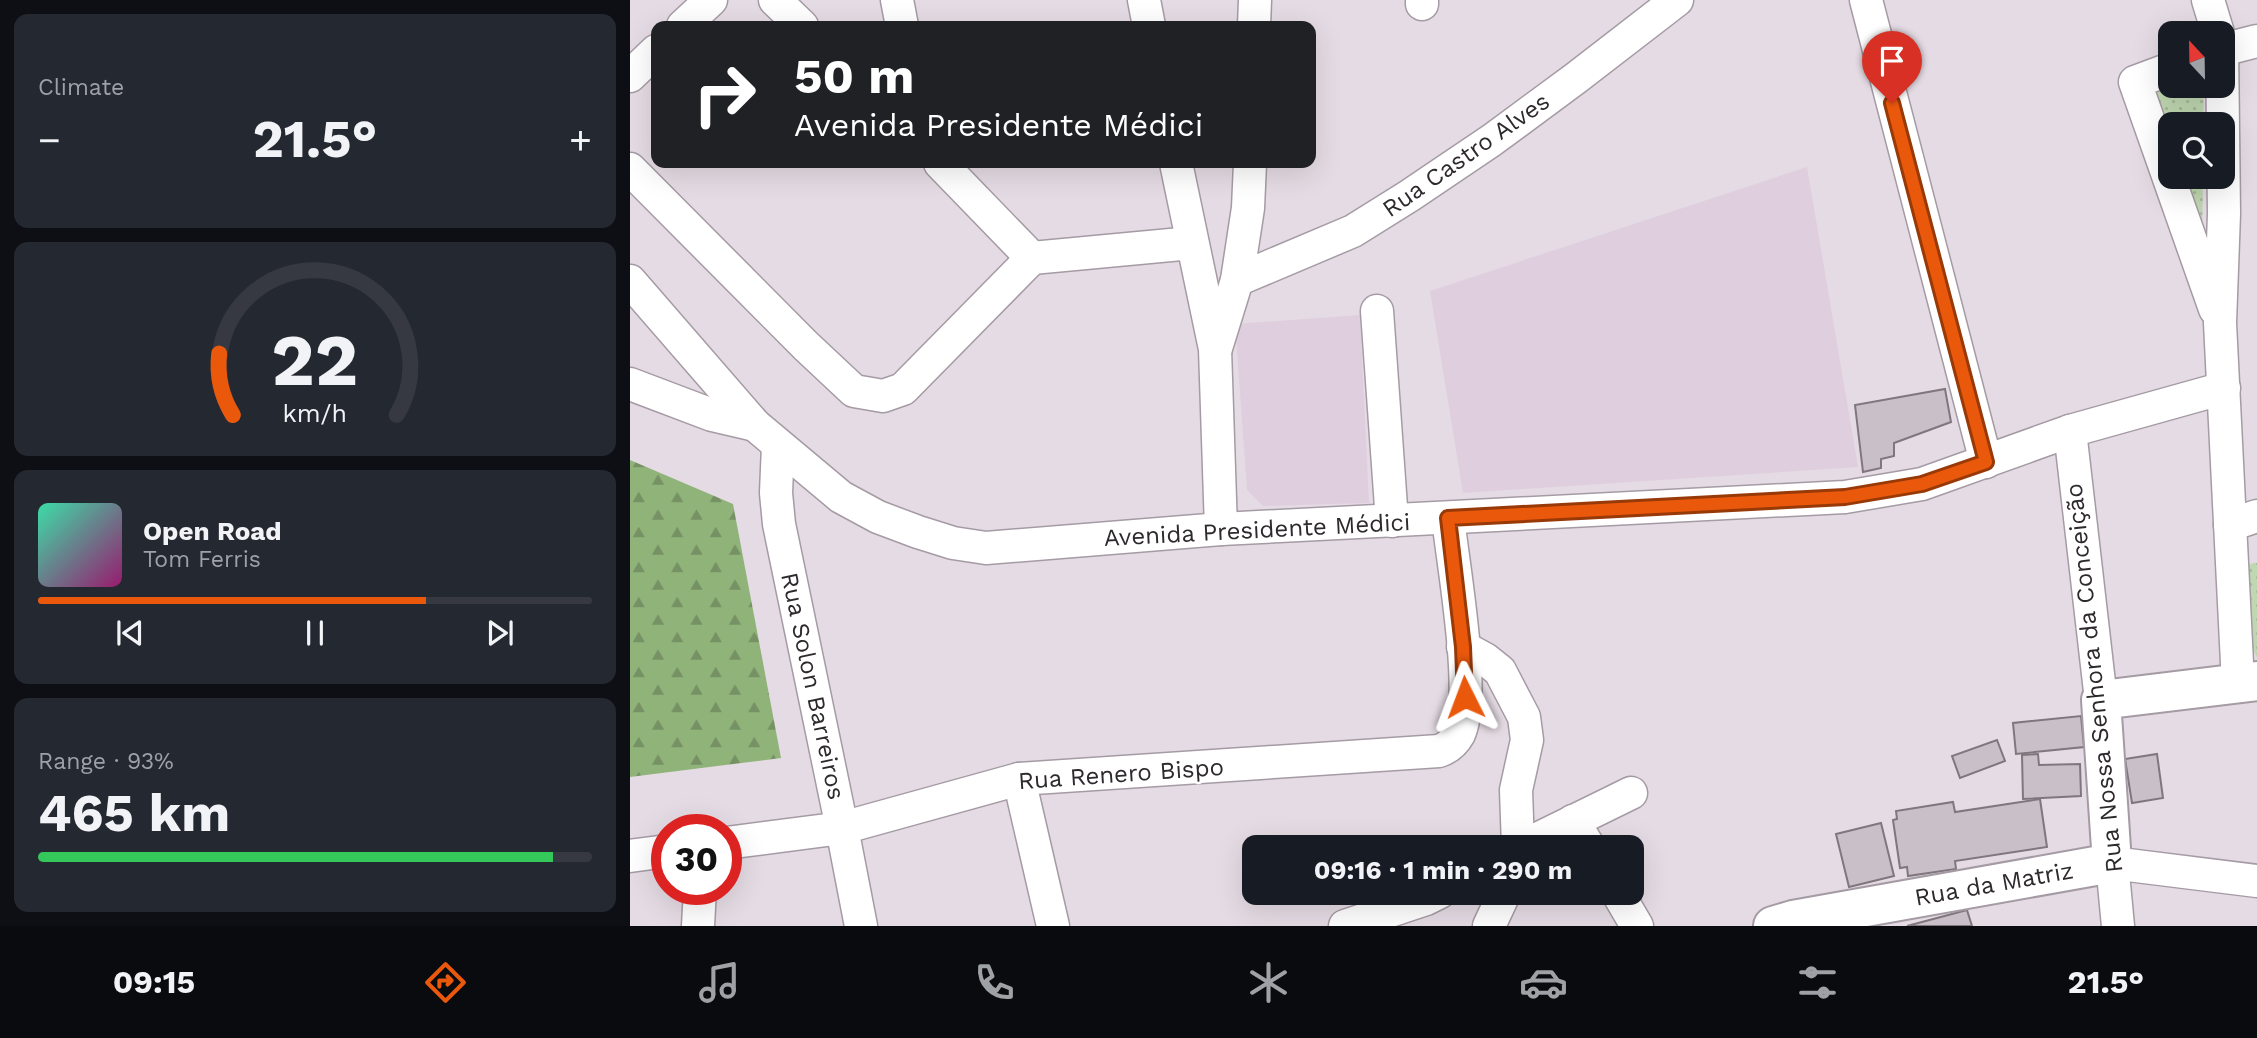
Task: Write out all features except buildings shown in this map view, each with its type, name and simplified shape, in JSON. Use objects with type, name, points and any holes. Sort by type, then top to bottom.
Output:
[{"type":"main road","points":[[2101,700],[2248,682]]},
{"type":"main road","name":"Rua Nossa Senhora da Conceição","points":[[2101,700],[2112,863]]},
{"type":"main road","name":"Rua da Matriz","points":[[1773,926],[1793,920],[2112,863]]},
{"type":"street","points":[[688,21],[711,0]]},
{"type":"street","points":[[775,0],[797,21]]},
{"type":"street","points":[[897,0],[901,21]]},
{"type":"street","points":[[1144,0],[1148,21]]},
{"type":"street","points":[[1254,21],[1255,0]]},
{"type":"street","points":[[1866,0],[1986,462]]},
{"type":"street","points":[[2208,0],[2214,21]]},
{"type":"street","name":"Rua Castro Alves","points":[[1237,280],[1353,231],[1398,203],[1492,140],[1673,1]]},
{"type":"street","points":[[2235,46],[2257,41]]},
{"type":"street","points":[[630,76],[651,56]]},
{"type":"street","points":[[2158,74],[2136,82],[2220,323]]},
{"type":"street","points":[[2223,98],[2224,214],[2220,323],[2224,388],[2243,521],[2248,682]]},
{"type":"street","points":[[945,168],[1032,258]]},
{"type":"street","points":[[1177,168],[1216,349],[1221,528]]},
{"type":"street","points":[[1216,349],[1237,280],[1248,208],[1250,168]]},
{"type":"street","points":[[630,169],[854,391],[883,396],[903,389],[1032,258],[1192,243]]},
{"type":"street","name":"Avenida Presidente Médici","points":[[630,281],[766,435],[841,497],[878,517],[953,543],[986,548],[1221,528],[1845,497],[1922,484],[2070,431],[2224,388]]},
{"type":"street","points":[[1377,311],[1392,521]]},
{"type":"street","points":[[630,384],[766,435]]},
{"type":"street","name":"Rua Nossa Senhora da Conceição","points":[[2070,431],[2101,700]]},
{"type":"street","name":"Rua Solon Barreiros","points":[[766,435],[779,524],[860,926]]},
{"type":"street","points":[[1448,518],[1463,647],[1500,671],[1524,717],[1527,740],[1516,790],[1519,835]]},
{"type":"street","points":[[2243,521],[2257,544]]},
{"type":"street","name":"Rua Renero Bispo","points":[[742,841],[842,828],[1019,779],[1439,751],[1453,742],[1462,721],[1465,697],[1463,647]]},
{"type":"street","points":[[1019,779],[1053,926]]},
{"type":"street","points":[[1581,834],[1631,793]]},
{"type":"street","points":[[630,856],[651,853]]},
{"type":"street","name":"Rua Nossa Senhora da Conceição","points":[[2112,863],[2118,926]]},
{"type":"street","name":"Rua da Matriz","points":[[2112,863],[2257,881]]},
{"type":"street","points":[[698,926],[699,905]]},
{"type":"street","points":[[1345,926],[1410,905]]},
{"type":"street","points":[[1489,926],[1499,905]]},
{"type":"street","points":[[1624,905],[1637,926]]},
{"type":"shaded area","points":[[1807,167],[1858,467],[1463,493],[1430,291]]},
{"type":"shaded area","points":[[1360,315],[1369,503],[1263,506],[1247,490],[1235,324]]},
{"type":"green space","points":[[2158,88],[2158,98],[2204,98],[2203,112],[2158,114],[2150,90]]},
{"type":"green space","points":[[2183,189],[2203,189],[2202,245]]},
{"type":"green space","points":[[630,460],[733,504],[781,758],[630,777]]},
{"type":"green space","points":[[2257,563],[2257,658],[2249,640],[2245,567]]},
{"type":"route","points":[[1465,697],[1463,647],[1448,518],[1845,497],[1922,484],[1986,462],[1892,103]]}]
